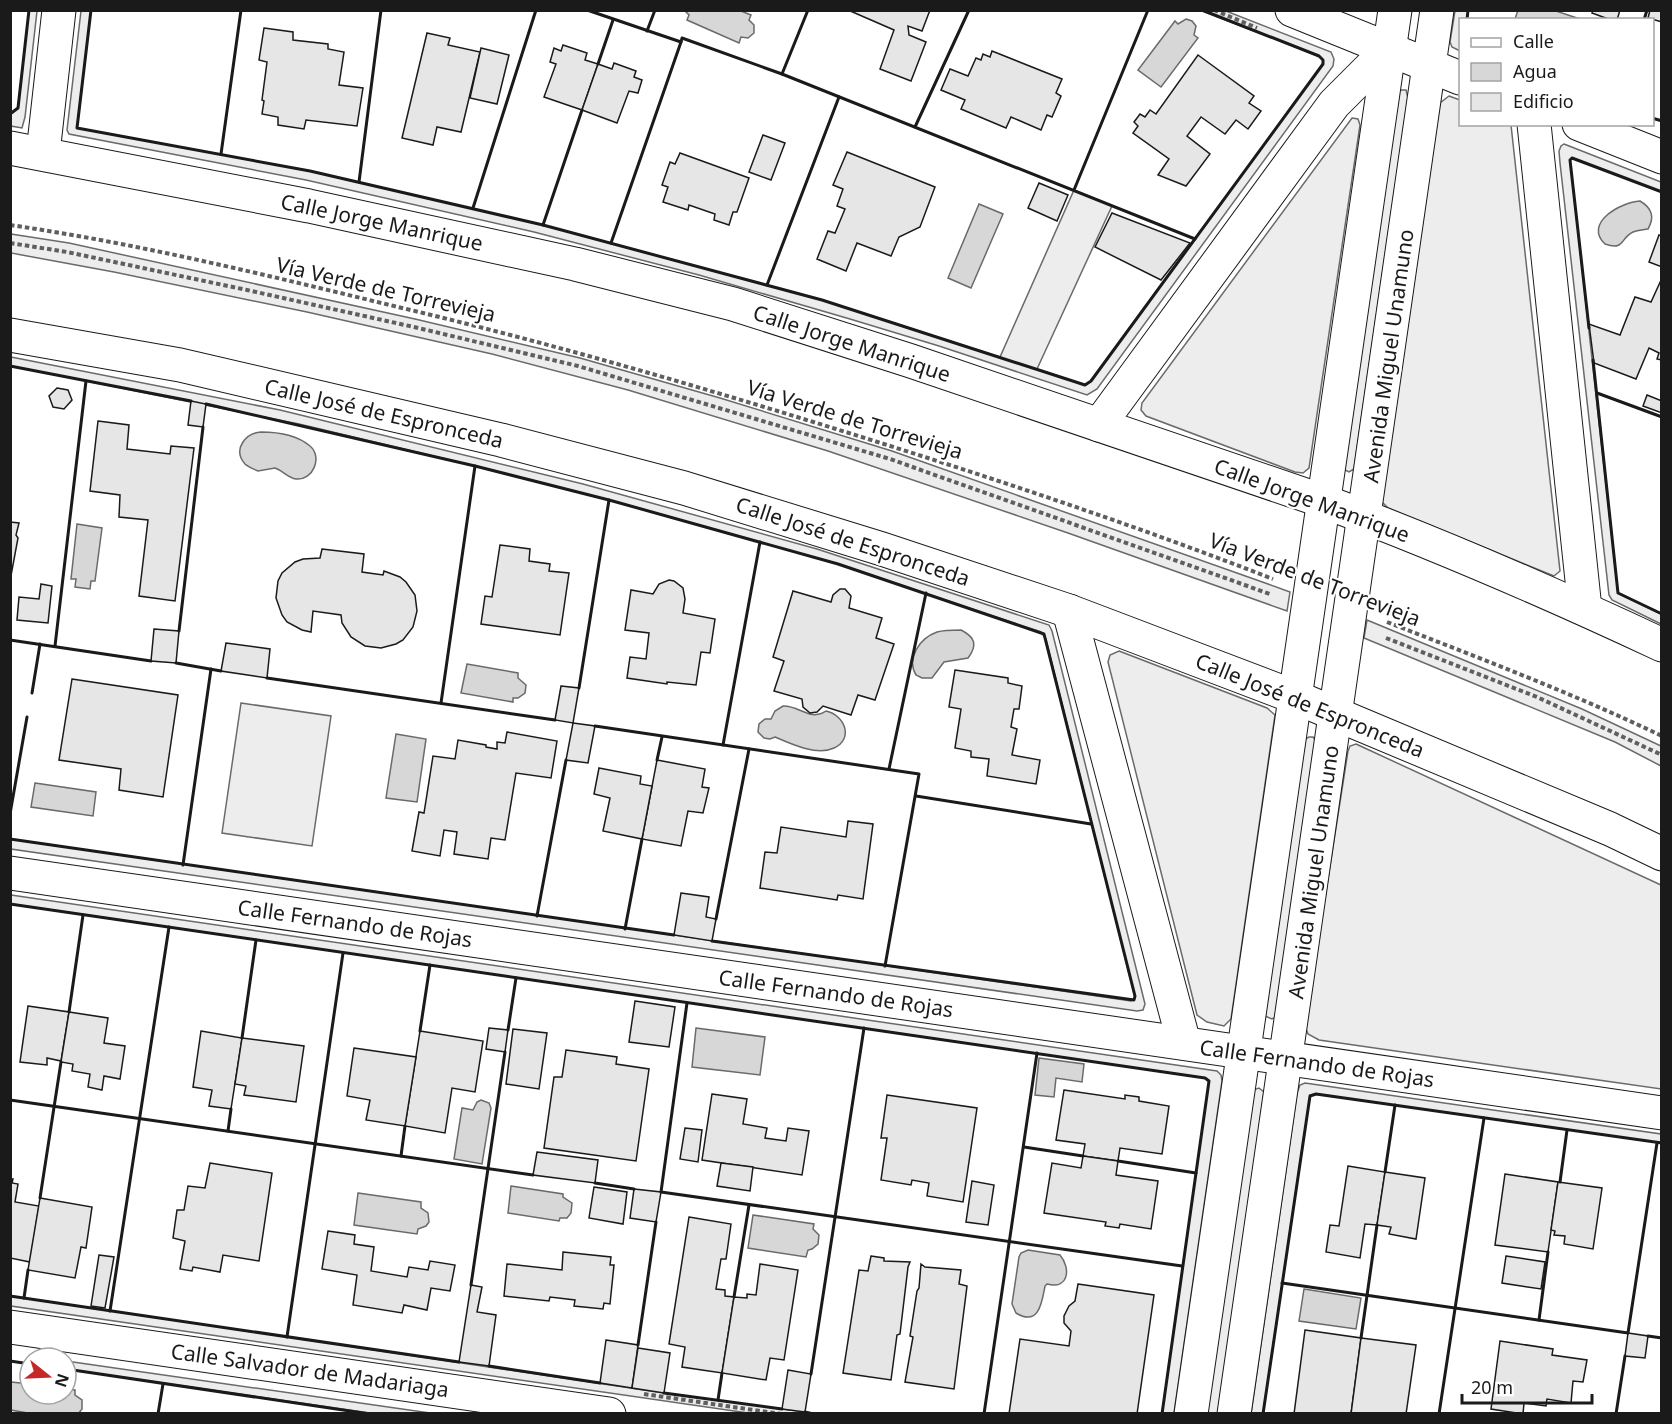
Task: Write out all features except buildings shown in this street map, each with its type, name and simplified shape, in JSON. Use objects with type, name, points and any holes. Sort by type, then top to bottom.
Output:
[{"type":"street","points":[[43,153],[59,10]]},
{"type":"street","points":[[1292,10],[1459,77]]},
{"type":"street","name":"Avenida Miguel Unamuno","points":[[1191,1413],[1395,10]]},
{"type":"street","name":"Avenida Miguel Unamuno","points":[[1234,1413],[1437,10]]},
{"type":"street","points":[[1099,425],[1334,104],[1389,49]]},
{"type":"street","points":[[1534,126],[1585,609]]},
{"type":"street","points":[[1584,126],[1662,157]]},
{"type":"street","name":"Calle Jorge Manrique","points":[[10,148],[309,206],[564,261],[711,298],[911,361],[1323,501],[1585,609],[1662,645]]},
{"type":"street","name":"Calle José de Espronceda","points":[[10,335],[180,365],[513,443],[684,488],[882,549],[1069,610],[1336,713],[1610,829],[1662,854]]},
{"type":"street","points":[[1069,610],[1184,1043]]},
{"type":"street","name":"Calle Fernando de Rojas","points":[[10,873],[1662,1113]]},
{"type":"street","name":"Calle Salvador de Madariaga","points":[[10,1327],[609,1413]]},
{"type":"path","points":[[1214,10],[1266,31]]},
{"type":"path","name":"Vía Verde de Torrevieja","points":[[10,225],[114,242],[222,266],[514,335],[628,366],[999,480],[1156,534],[1309,601]]},
{"type":"path","points":[[10,243],[67,252],[236,288],[578,366],[890,459],[1309,601]]},
{"type":"path","points":[[1350,616],[1537,697],[1662,755]]},
{"type":"path","name":"Vía Verde de Torrevieja","points":[[1350,616],[1524,676],[1662,736]]},
{"type":"shaded area","points":[[29,11],[37,11],[22,128],[11,126],[11,114],[18,108]]},
{"type":"shaded area","points":[[81,11],[91,11],[77,128],[310,171],[543,225],[822,300],[1000,357],[1074,190],[1112,206],[1037,369],[1085,385],[1091,381],[1323,64],[1319,56],[1202,11],[1226,11],[1331,52],[1334,59],[1333,66],[1097,389],[1087,395],[850,319],[699,275],[534,232],[306,180],[69,134],[67,130]]},
{"type":"shaded area","points":[[1455,11],[1468,11],[1467,18],[1459,18],[1459,50],[1452,47],[1450,42]]},
{"type":"shaded area","points":[[1406,90],[1408,98],[1354,469],[1349,472],[1343,469],[1398,91]]},
{"type":"shaded area","points":[[1449,96],[1459,100],[1459,126],[1511,126],[1560,571],[1554,576],[1388,508],[1382,502],[1440,103]]},
{"type":"shaded area","points":[[1352,118],[1358,119],[1360,125],[1309,468],[1303,473],[1295,472],[1146,416],[1141,410],[1142,403]]},
{"type":"shaded area","points":[[1564,144],[1661,182],[1661,192],[1573,158],[1570,160],[1618,593],[1661,614],[1661,624],[1612,600],[1609,595],[1560,163],[1559,151]]},
{"type":"shaded area","points":[[11,234],[69,243],[415,319],[580,358],[720,398],[892,451],[1290,592],[1287,611],[828,451],[628,390],[492,354],[307,312],[11,253]]},
{"type":"shaded area","points":[[11,357],[280,410],[583,484],[817,549],[1049,625],[1145,1004],[1143,1010],[1137,1011],[11,849],[11,839],[1131,1001],[1135,998],[1046,639],[1041,632],[838,564],[609,500],[299,424],[11,366]]},
{"type":"shaded area","points":[[1367,620],[1582,709],[1661,746],[1661,766],[1615,742],[1364,638]]},
{"type":"shaded area","points":[[1119,651],[1267,708],[1275,715],[1231,1019],[1224,1026],[1207,1022],[1197,1015],[1108,662],[1110,655]]},
{"type":"shaded area","points":[[241,703],[331,716],[312,846],[222,833]]},
{"type":"shaded area","points":[[1313,737],[1316,741],[1275,1017],[1272,1019],[1265,1016],[1305,739]]},
{"type":"shaded area","points":[[1356,744],[1661,885],[1661,1089],[1319,1040],[1308,1034],[1305,1026],[1348,751],[1350,746]]},
{"type":"shaded area","points":[[11,895],[1217,1071],[1222,1081],[1174,1413],[1162,1413],[1209,1081],[1205,1078],[11,904]]},
{"type":"shaded area","points":[[1305,1083],[1661,1134],[1661,1143],[1316,1094],[1310,1095],[1263,1413],[1251,1414],[1297,1093],[1300,1085]]},
{"type":"shaded area","points":[[1259,1088],[1264,1092],[1219,1413],[1205,1414],[1253,1090]]},
{"type":"shaded area","points":[[11,1296],[813,1413],[748,1413],[11,1306]]},
{"type":"shaded area","points":[[78,1363],[430,1413],[370,1413],[78,1371]]},
{"type":"water","points":[[1518,10],[1556,11],[1577,18],[1515,18]]},
{"type":"water","points":[[685,11],[741,11],[751,15],[749,20],[754,25],[754,33],[748,38],[741,37],[739,43],[687,20],[689,15]]},
{"type":"water","points":[[1186,19],[1192,21],[1196,26],[1194,35],[1198,38],[1161,87],[1138,70],[1175,21],[1178,24]]},
{"type":"water","points":[[1640,201],[1651,213],[1648,229],[1633,232],[1619,245],[1605,244],[1599,236],[1601,221],[1623,205]]},
{"type":"water","points":[[979,204],[1003,214],[971,288],[948,278]]},
{"type":"water","points":[[261,432],[287,435],[310,446],[316,456],[311,472],[302,479],[296,479],[275,468],[258,471],[246,465],[241,458],[240,448],[250,435]]},
{"type":"water","points":[[77,524],[102,528],[95,581],[91,581],[90,589],[75,587],[76,579],[71,579]]},
{"type":"water","points":[[961,630],[972,639],[974,645],[968,658],[944,662],[932,678],[922,678],[916,675],[913,669],[914,656],[916,649],[925,639],[937,632]]},
{"type":"water","points":[[467,664],[518,673],[518,678],[526,685],[525,693],[518,698],[513,698],[513,702],[461,693]]},
{"type":"water","points":[[783,706],[815,715],[826,711],[833,713],[845,728],[844,739],[834,748],[820,751],[804,748],[775,737],[764,738],[758,732],[759,724],[765,719],[771,719],[775,711]]},
{"type":"water","points":[[396,734],[426,739],[417,802],[386,798]]},
{"type":"water","points":[[35,783],[96,792],[93,816],[31,807]]},
{"type":"water","points":[[696,1028],[765,1037],[760,1075],[692,1067]]},
{"type":"water","points":[[1039,1058],[1084,1064],[1082,1082],[1056,1078],[1054,1097],[1035,1095]]},
{"type":"water","points":[[481,1100],[489,1103],[491,1108],[482,1164],[454,1159],[462,1108],[473,1110],[477,1102]]},
{"type":"water","points":[[511,1186],[563,1194],[563,1197],[572,1203],[571,1213],[567,1218],[560,1218],[559,1221],[508,1213]]},
{"type":"water","points":[[358,1193],[421,1202],[421,1208],[428,1213],[429,1222],[418,1229],[417,1234],[354,1225]]},
{"type":"water","points":[[753,1215],[814,1224],[813,1229],[819,1235],[818,1244],[808,1250],[806,1257],[748,1248]]},
{"type":"water","points":[[1028,1250],[1060,1255],[1067,1271],[1064,1281],[1060,1284],[1045,1286],[1038,1311],[1030,1317],[1024,1317],[1016,1313],[1012,1304],[1019,1257],[1021,1253]]},
{"type":"water","points":[[1304,1289],[1361,1298],[1356,1329],[1299,1321]]},
{"type":"water","points":[[11,1382],[18,1383],[18,1406],[78,1406],[78,1397],[82,1400],[82,1409],[78,1414],[33,1414],[11,1410]]},
{"type":"wall","points":[[10,114],[18,108],[29,10]]},
{"type":"wall","points":[[91,10],[77,128],[310,171],[543,225],[822,300],[1085,385],[1091,381],[1323,64],[1319,56],[1202,10]]},
{"type":"wall","points":[[221,154],[241,10]]},
{"type":"wall","points":[[359,182],[381,10]]},
{"type":"wall","points":[[473,208],[536,10]]},
{"type":"wall","points":[[587,10],[681,42],[682,38],[782,74],[1195,239]]},
{"type":"wall","points":[[647,31],[655,10]]},
{"type":"wall","points":[[782,74],[808,10]]},
{"type":"wall","points":[[915,127],[969,10]]},
{"type":"wall","points":[[1074,190],[1148,10]]},
{"type":"wall","points":[[1467,18],[1468,10]]},
{"type":"wall","points":[[1645,18],[1647,10]]},
{"type":"wall","points":[[598,64],[613,20]]},
{"type":"wall","points":[[611,243],[681,42]]},
{"type":"wall","points":[[767,285],[839,97]]},
{"type":"wall","points":[[543,225],[582,110]]},
{"type":"wall","points":[[1654,119],[1662,121]]},
{"type":"wall","points":[[1589,328],[1570,160],[1572,158],[1662,192]]},
{"type":"wall","points":[[1593,360],[1618,593],[1662,614]]},
{"type":"wall","points":[[10,366],[191,401]]},
{"type":"wall","points":[[55,646],[86,381]]},
{"type":"wall","points":[[1597,393],[1662,417]]},
{"type":"wall","points":[[206,404],[475,466],[609,500],[838,564],[1044,634],[1135,996],[1134,1000],[712,941]]},
{"type":"wall","points":[[179,631],[203,427]]},
{"type":"wall","points":[[441,703],[475,466]]},
{"type":"wall","points":[[579,688],[609,500]]},
{"type":"wall","points":[[723,745],[760,542]]},
{"type":"wall","points":[[889,769],[926,593]]},
{"type":"wall","points":[[10,640],[151,661]]},
{"type":"wall","points":[[32,693],[40,644]]},
{"type":"wall","points":[[176,663],[221,671]]},
{"type":"wall","points":[[183,865],[211,669]]},
{"type":"wall","points":[[267,678],[555,720]]},
{"type":"wall","points":[[10,814],[27,717]]},
{"type":"wall","points":[[595,726],[919,774],[885,966]]},
{"type":"wall","points":[[657,760],[662,737]]},
{"type":"wall","points":[[716,919],[749,749]]},
{"type":"wall","points":[[537,916],[566,760]]},
{"type":"wall","points":[[916,796],[1091,824]]},
{"type":"wall","points":[[10,839],[674,935]]},
{"type":"wall","points":[[625,929],[642,839]]},
{"type":"wall","points":[[10,904],[1205,1078],[1209,1081],[1162,1414]]},
{"type":"wall","points":[[69,1012],[83,915]]},
{"type":"wall","points":[[110,1311],[169,927]]},
{"type":"wall","points":[[242,1038],[256,940]]},
{"type":"wall","points":[[287,1337],[343,953]]},
{"type":"wall","points":[[420,1031],[430,965]]},
{"type":"wall","points":[[508,1030],[516,978]]},
{"type":"wall","points":[[687,1003],[661,1192],[1182,1266]]},
{"type":"wall","points":[[811,1374],[864,1028]]},
{"type":"wall","points":[[471,1285],[505,1052]]},
{"type":"wall","points":[[984,1414],[1037,1053]]},
{"type":"wall","points":[[40,1198],[61,1062]]},
{"type":"wall","points":[[1263,1414],[1310,1096],[1316,1094],[1662,1143]]},
{"type":"wall","points":[[10,1100],[533,1175]]},
{"type":"wall","points":[[1385,1172],[1395,1105]]},
{"type":"wall","points":[[228,1131],[231,1109]]},
{"type":"wall","points":[[1439,1414],[1484,1118]]},
{"type":"wall","points":[[401,1156],[405,1126]]},
{"type":"wall","points":[[1560,1182],[1567,1130]]},
{"type":"wall","points":[[1282,1283],[1628,1333],[1657,1143]]},
{"type":"wall","points":[[1024,1147],[1083,1156]]},
{"type":"wall","points":[[1118,1161],[1196,1173]]},
{"type":"wall","points":[[595,1183],[634,1189]]},
{"type":"wall","points":[[734,1297],[749,1205]]},
{"type":"wall","points":[[638,1345],[656,1222]]},
{"type":"wall","points":[[1361,1338],[1377,1225]]},
{"type":"wall","points":[[1539,1320],[1548,1252]]},
{"type":"wall","points":[[24,1298],[28,1270]]},
{"type":"wall","points":[[10,1296],[459,1362]]},
{"type":"wall","points":[[1648,1336],[1662,1338]]},
{"type":"wall","points":[[1616,1414],[1625,1356]]},
{"type":"wall","points":[[10,1361],[18,1362]]},
{"type":"wall","points":[[489,1366],[600,1383]]},
{"type":"wall","points":[[78,1371],[370,1414]]},
{"type":"wall","points":[[718,1400],[722,1373]]},
{"type":"wall","points":[[158,1414],[163,1384]]},
{"type":"wall","points":[[664,1393],[782,1409]]},
{"type":"wall","points":[[805,1412],[813,1414]]}]
